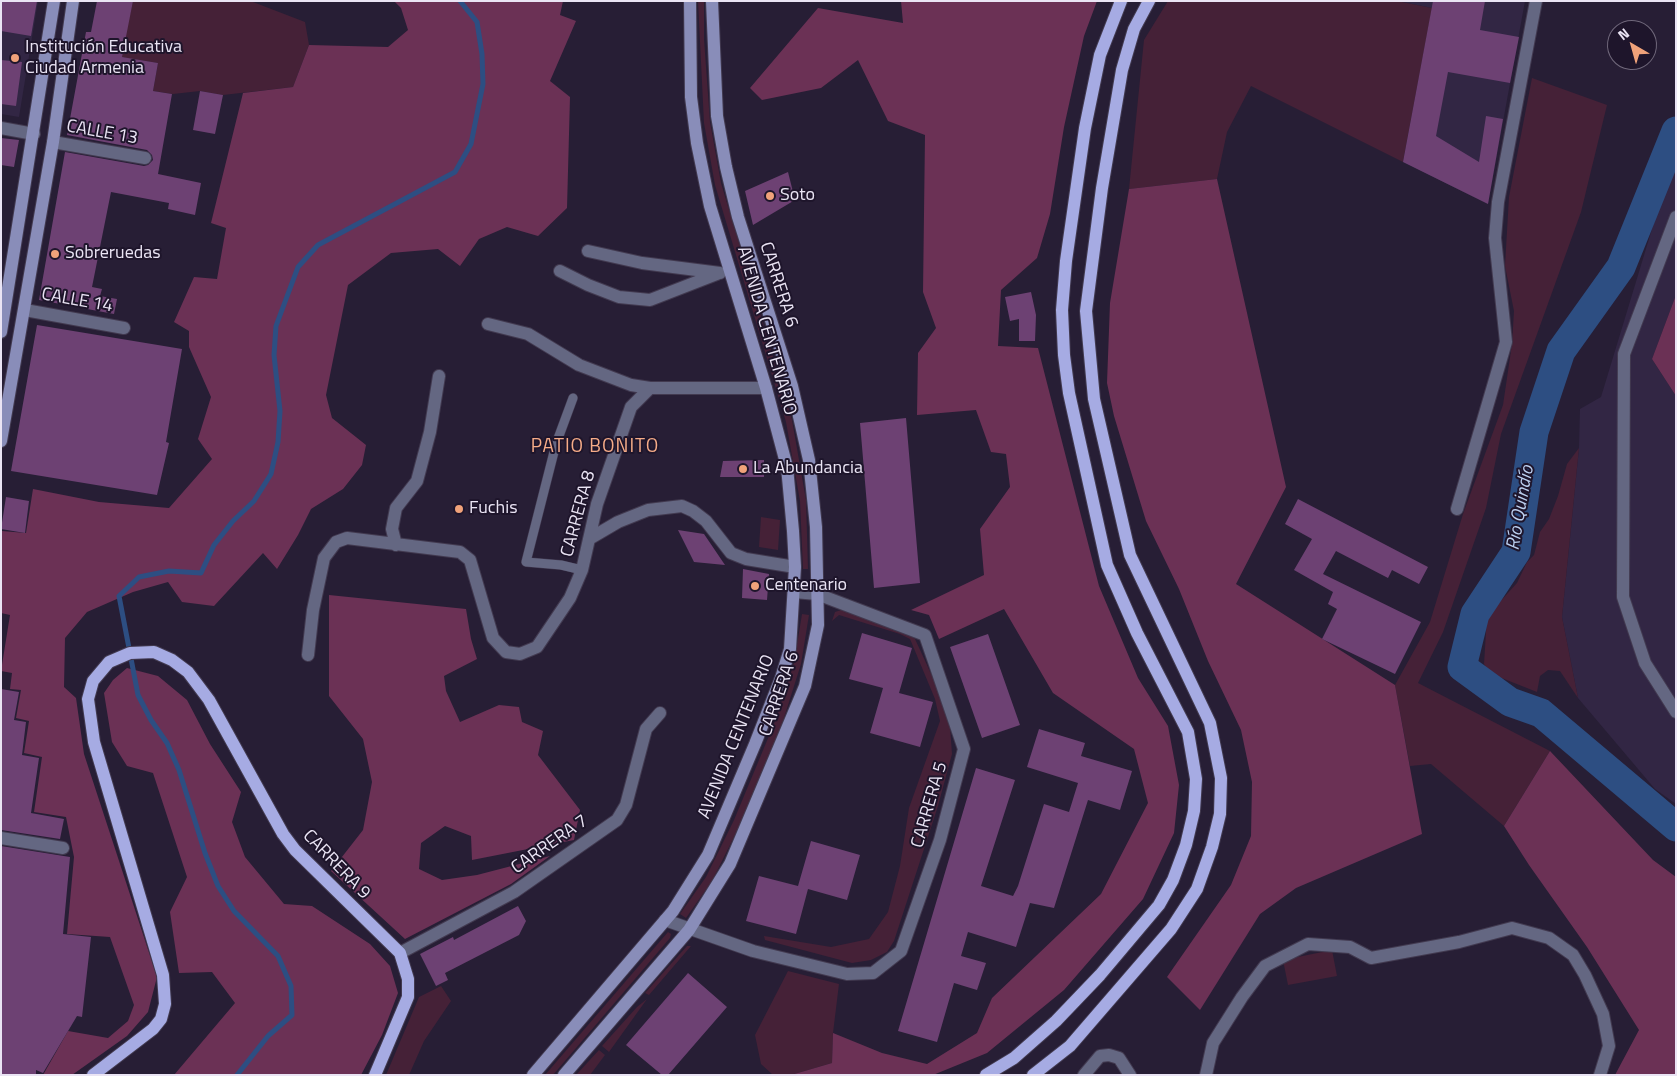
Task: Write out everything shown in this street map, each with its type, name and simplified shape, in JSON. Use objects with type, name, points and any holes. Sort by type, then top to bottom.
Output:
[{"type":"main road","points":[[1,332],[54,1]]},
{"type":"main road","points":[[1,441],[53,142],[73,1]]},
{"type":"main road","name":"AVENIDA CENTENARIO","points":[[533,1075],[665,920],[708,856],[782,678],[790,649],[794,592],[794,531],[787,467],[766,388],[710,206],[697,143],[691,97],[690,1]]},
{"type":"main road","name":"CARRERA 6","points":[[564,1075],[689,930],[730,864],[805,686],[818,625],[816,528],[809,460],[792,386],[738,217],[726,167],[717,116],[712,1]]},
{"type":"main road","points":[[986,1075],[1014,1058],[1056,1021],[1100,975],[1154,912],[1173,880],[1186,845],[1194,811],[1196,779],[1188,732],[1134,625],[1107,565],[1068,393],[1064,355],[1062,310],[1066,262],[1085,128],[1100,55],[1121,1]]},
{"type":"main road","points":[[1033,1075],[1070,1046],[1171,929],[1197,890],[1212,847],[1220,814],[1221,778],[1210,723],[1130,555],[1094,399],[1086,311],[1102,188],[1122,70],[1134,29],[1149,1]]},
{"type":"main road","name":"CARRERA 9","points":[[94,1075],[145,1036],[160,1019],[165,1004],[163,975],[94,742],[88,700],[93,681],[109,662],[130,652],[154,652],[172,660],[188,672],[209,700],[283,834],[295,850],[400,953],[408,979],[408,997],[376,1075]]},
{"type":"street","points":[[1457,509],[1506,342],[1495,238],[1498,202],[1536,1]]},
{"type":"street","points":[[1,128],[34,134]]},
{"type":"street","name":"CALLE 13","points":[[53,142],[145,158]]},
{"type":"street","points":[[1676,218],[1624,354],[1623,510],[1623,597],[1645,663],[1676,712]]},
{"type":"street","points":[[588,251],[642,263],[717,274]]},
{"type":"street","points":[[560,271],[588,285],[619,296],[650,300],[730,270]]},
{"type":"street","name":"CALLE 14","points":[[24,310],[124,328]]},
{"type":"street","points":[[488,324],[528,334],[579,365],[631,385],[650,388],[681,386],[766,388]]},
{"type":"street","points":[[308,655],[313,610],[324,558],[336,542],[347,538],[396,545],[392,529],[396,508],[417,481],[430,432],[439,376]]},
{"type":"street","name":"CARRERA 8","points":[[396,545],[460,552],[470,560],[493,638],[506,652],[520,654],[537,648],[561,615],[582,570],[597,504],[632,407],[650,388]]},
{"type":"street","points":[[573,398],[556,444],[526,562],[561,565],[582,570]]},
{"type":"street","points":[[589,539],[618,522],[648,510],[682,506],[693,511],[706,521],[731,553],[746,559],[794,567]]},
{"type":"street","points":[[794,592],[817,594]]},
{"type":"street","name":"CARRERA 5","points":[[689,930],[752,951],[847,974],[873,973],[901,952],[940,840],[964,749],[926,635],[817,594]]},
{"type":"street","name":"CARRERA 7","points":[[400,953],[514,892],[617,820],[626,805],[646,729],[660,713]]},
{"type":"street","points":[[1,838],[63,848]]},
{"type":"street","points":[[665,920],[689,930]]},
{"type":"street","points":[[1206,1075],[1213,1043],[1242,997],[1265,966],[1308,944],[1350,946],[1371,958],[1459,942],[1512,928],[1549,938],[1573,955],[1585,975],[1603,1014],[1610,1046],[1600,1075]]},
{"type":"street","points":[[1084,1075],[1100,1056],[1109,1055],[1118,1058],[1130,1075]]},
{"type":"shaded area","name":"Institución Educativa Ciudad Armenia","points":[[1,1],[38,1],[19,117],[1,114]]},
{"type":"shaded area","points":[[133,1],[253,2],[305,22],[309,45],[293,87],[223,95],[200,91],[173,94],[153,91],[158,63],[120,57]]},
{"type":"shaded area","points":[[394,1],[563,1],[560,15],[576,21],[550,81],[570,97],[567,208],[538,236],[507,227],[479,239],[460,266],[438,249],[391,253],[348,285],[326,395],[332,418],[366,445],[362,465],[343,489],[311,509],[298,535],[277,569],[263,553],[214,606],[182,602],[168,582],[133,592],[87,612],[65,638],[64,687],[76,698],[84,754],[157,977],[148,1012],[127,1036],[72,1075],[43,1075],[68,1031],[108,1038],[128,1021],[134,1005],[110,937],[67,934],[74,857],[66,817],[34,812],[42,757],[24,753],[29,721],[16,718],[21,690],[10,689],[12,673],[1,671],[10,615],[1,613],[2,531],[26,533],[33,489],[99,502],[169,508],[212,459],[198,439],[211,397],[189,347],[189,331],[174,322],[194,277],[217,279],[226,228],[211,223],[243,93],[293,87],[309,45],[388,47],[408,30],[401,8]]},
{"type":"shaded area","points":[[698,1],[704,1],[704,39],[710,122],[721,183],[792,420],[806,500],[808,569],[803,569],[800,501],[786,422],[715,185],[704,123]]},
{"type":"shaded area","points":[[901,1],[1097,1],[1084,36],[1064,127],[1050,214],[1037,258],[1001,290],[998,346],[1038,348],[1099,586],[1138,678],[1168,726],[1179,785],[1174,833],[1143,899],[1064,990],[987,1053],[933,1075],[791,1075],[832,1063],[833,1033],[882,1053],[927,1064],[977,1033],[992,998],[1101,894],[1148,803],[1134,749],[1053,693],[1004,609],[939,639],[929,615],[911,610],[984,575],[980,529],[1010,487],[1006,454],[991,452],[976,410],[917,415],[918,353],[936,328],[923,292],[925,135],[888,121],[858,60],[821,88],[762,100],[750,88],[818,8],[903,23]]},
{"type":"shaded area","points":[[1168,1],[1397,1],[1432,8],[1403,162],[1251,86],[1227,132],[1217,179],[1129,189],[1144,40]]},
{"type":"shaded area","points":[[1397,1],[1525,1],[1488,204],[1403,162],[1432,8]]},
{"type":"shaded area","points":[[1532,78],[1607,105],[1581,212],[1501,434],[1486,508],[1443,632],[1418,683],[1550,751],[1504,826],[1431,764],[1410,766],[1395,685],[1430,622],[1463,514],[1503,405],[1512,344],[1514,311],[1505,266],[1509,197]]},
{"type":"shaded area","points":[[1676,150],[1676,295],[1652,359],[1676,396],[1676,804],[1655,789],[1578,698],[1562,617],[1579,448],[1580,409],[1601,397]]},
{"type":"shaded area","points":[[1217,179],[1286,487],[1236,584],[1395,685],[1422,834],[1296,888],[1260,914],[1200,1010],[1167,977],[1231,885],[1251,836],[1252,782],[1241,730],[1208,661],[1179,589],[1146,521],[1114,416],[1107,383],[1110,303],[1129,189]]},
{"type":"shaded area","points":[[1676,295],[1676,396],[1652,359]]},
{"type":"shaded area","points":[[1579,448],[1562,617],[1578,698],[1560,671],[1548,670],[1540,676],[1537,692],[1489,673],[1484,664],[1487,616],[1517,583],[1527,562],[1534,555],[1540,532],[1549,519],[1558,496],[1567,464]]},
{"type":"shaded area","points":[[761,517],[780,520],[778,550],[759,547]]},
{"type":"shaded area","points":[[329,595],[466,609],[471,639],[477,659],[444,676],[446,691],[460,722],[499,705],[519,707],[522,722],[543,731],[538,755],[580,810],[574,840],[472,860],[471,836],[445,826],[421,843],[419,869],[442,880],[477,875],[550,856],[511,884],[405,939],[331,871],[363,830],[372,782],[363,739],[329,696]]},
{"type":"shaded area","points":[[841,610],[904,630],[915,639],[945,704],[950,726],[952,754],[938,806],[894,941],[887,952],[871,960],[852,963],[765,940],[764,936],[831,947],[869,939],[888,912],[900,866],[909,808],[940,721],[935,699],[910,639],[900,634],[839,615],[832,621],[835,612]]},
{"type":"shaded area","points":[[802,614],[809,615],[801,664],[783,721],[741,823],[712,881],[686,918],[680,914],[706,877],[734,820],[776,719],[794,663]]},
{"type":"shaded area","points":[[127,668],[158,676],[187,700],[210,744],[241,792],[232,822],[245,857],[284,904],[312,906],[370,944],[390,966],[398,993],[382,1035],[361,1075],[174,1075],[235,1003],[212,972],[179,973],[170,912],[187,877],[153,773],[127,766],[112,742],[104,693],[113,680]]},
{"type":"shaded area","points":[[1550,751],[1653,860],[1676,877],[1676,1075],[1615,1075],[1639,1030],[1587,947],[1504,826]]},
{"type":"shaded area","points":[[668,932],[671,934],[670,938],[553,1075],[545,1075]]},
{"type":"shaded area","points":[[687,946],[691,946],[649,995],[645,993]]},
{"type":"shaded area","points":[[1332,950],[1337,976],[1288,985],[1283,960]]},
{"type":"shaded area","points":[[788,971],[839,984],[833,1033],[832,1063],[791,1075],[773,1075],[761,1064],[755,1035]]},
{"type":"shaded area","points":[[441,986],[451,1001],[424,1041],[409,1075],[386,1075],[419,997]]},
{"type":"shaded area","points":[[647,999],[609,1052],[602,1046],[637,1007]]},
{"type":"shaded area","points":[[599,1050],[605,1055],[590,1075],[576,1075]]},
{"type":"building","points":[[1,1],[37,1],[31,36],[1,31]]},
{"type":"building","points":[[97,1],[133,1],[122,57],[158,63],[153,91],[172,94],[158,174],[201,183],[195,215],[168,209],[169,203],[111,192],[92,287],[102,289],[100,296],[117,299],[114,314],[39,300],[65,152],[144,166],[153,160],[152,155],[147,150],[67,135],[86,32],[91,32]]},
{"type":"building","points":[[1433,1],[1485,1],[1480,30],[1519,37],[1510,83],[1448,72],[1436,136],[1479,162],[1486,116],[1503,119],[1488,204],[1403,162]]},
{"type":"building","points":[[1,60],[22,62],[16,106],[1,104]]},
{"type":"building","points":[[200,91],[223,95],[215,134],[193,130]]},
{"type":"building","points":[[1,138],[19,140],[14,167],[1,165]]},
{"type":"building","name":"Soto","points":[[788,172],[795,200],[753,225],[745,191]]},
{"type":"building","points":[[1031,292],[1036,315],[1035,341],[1019,341],[1019,319],[1010,321],[1005,297]]},
{"type":"building","points":[[37,325],[182,349],[166,442],[169,443],[157,495],[11,471]]},
{"type":"building","points":[[906,418],[920,583],[874,588],[860,423]]},
{"type":"building","name":"La Abundancia","points":[[764,460],[764,477],[720,477],[723,461]]},
{"type":"building","points":[[6,497],[29,501],[25,533],[1,529]]},
{"type":"building","points":[[1298,499],[1428,567],[1419,584],[1392,570],[1388,578],[1336,551],[1323,574],[1421,622],[1395,674],[1322,639],[1337,609],[1328,604],[1333,592],[1294,570],[1312,539],[1285,524]]},
{"type":"building","points":[[678,530],[704,534],[725,565],[694,562]]},
{"type":"building","name":"Centenario","points":[[743,569],[769,574],[767,600],[742,598]]},
{"type":"building","points":[[862,633],[912,648],[899,693],[933,702],[920,747],[870,733],[883,688],[849,679]]},
{"type":"building","points":[[988,634],[1020,725],[982,738],[950,647]]},
{"type":"building","points":[[1,689],[19,692],[14,720],[26,722],[22,755],[39,758],[31,813],[64,819],[60,839],[1,830]]},
{"type":"building","points":[[1039,729],[1085,743],[1081,756],[1132,771],[1120,810],[1088,800],[1054,908],[1030,903],[1016,947],[968,932],[961,956],[986,963],[977,990],[954,983],[937,1042],[898,1031],[976,768],[1015,780],[981,886],[1013,896],[1018,886],[1044,804],[1069,812],[1078,783],[1027,767]]},
{"type":"building","points":[[811,841],[860,855],[847,900],[808,889],[796,934],[746,921],[759,876],[798,886]]},
{"type":"building","points":[[1,846],[70,857],[63,934],[91,937],[82,1017],[77,1016],[43,1073],[36,1070],[36,1075],[1,1075]]},
{"type":"building","points":[[518,906],[526,921],[519,935],[445,973],[448,980],[436,986],[420,954],[453,937],[454,940]]},
{"type":"building","points":[[688,973],[727,1007],[668,1075],[662,1075],[626,1045]]},
{"type":"waterway","points":[[237,1075],[268,1036],[292,1015],[291,986],[278,956],[234,911],[218,886],[205,853],[179,770],[167,743],[151,720],[138,695],[119,596],[139,577],[169,571],[201,573],[214,545],[233,521],[254,501],[271,474],[278,442],[280,411],[274,355],[276,326],[298,267],[318,245],[455,172],[471,144],[483,84],[482,54],[477,22],[460,1]]},
{"type":"waterway","name":"Río Quindío","points":[[1676,131],[1621,267],[1561,351],[1534,432],[1516,552],[1475,614],[1462,667],[1510,702],[1541,713],[1676,827]]},
{"type":"place","name":"Institución Educativa Ciudad Armenia","points":[[15,58]]},
{"type":"place","name":"Soto","points":[[770,196]]},
{"type":"place","name":"Sobreruedas","points":[[55,254]]},
{"type":"place","name":"La Abundancia","points":[[743,469]]},
{"type":"place","name":"Fuchis","points":[[459,509]]},
{"type":"place","name":"Centenario","points":[[755,586]]},
{"type":"district","name":"PATIO BONITO","points":[[595,447]]}]
